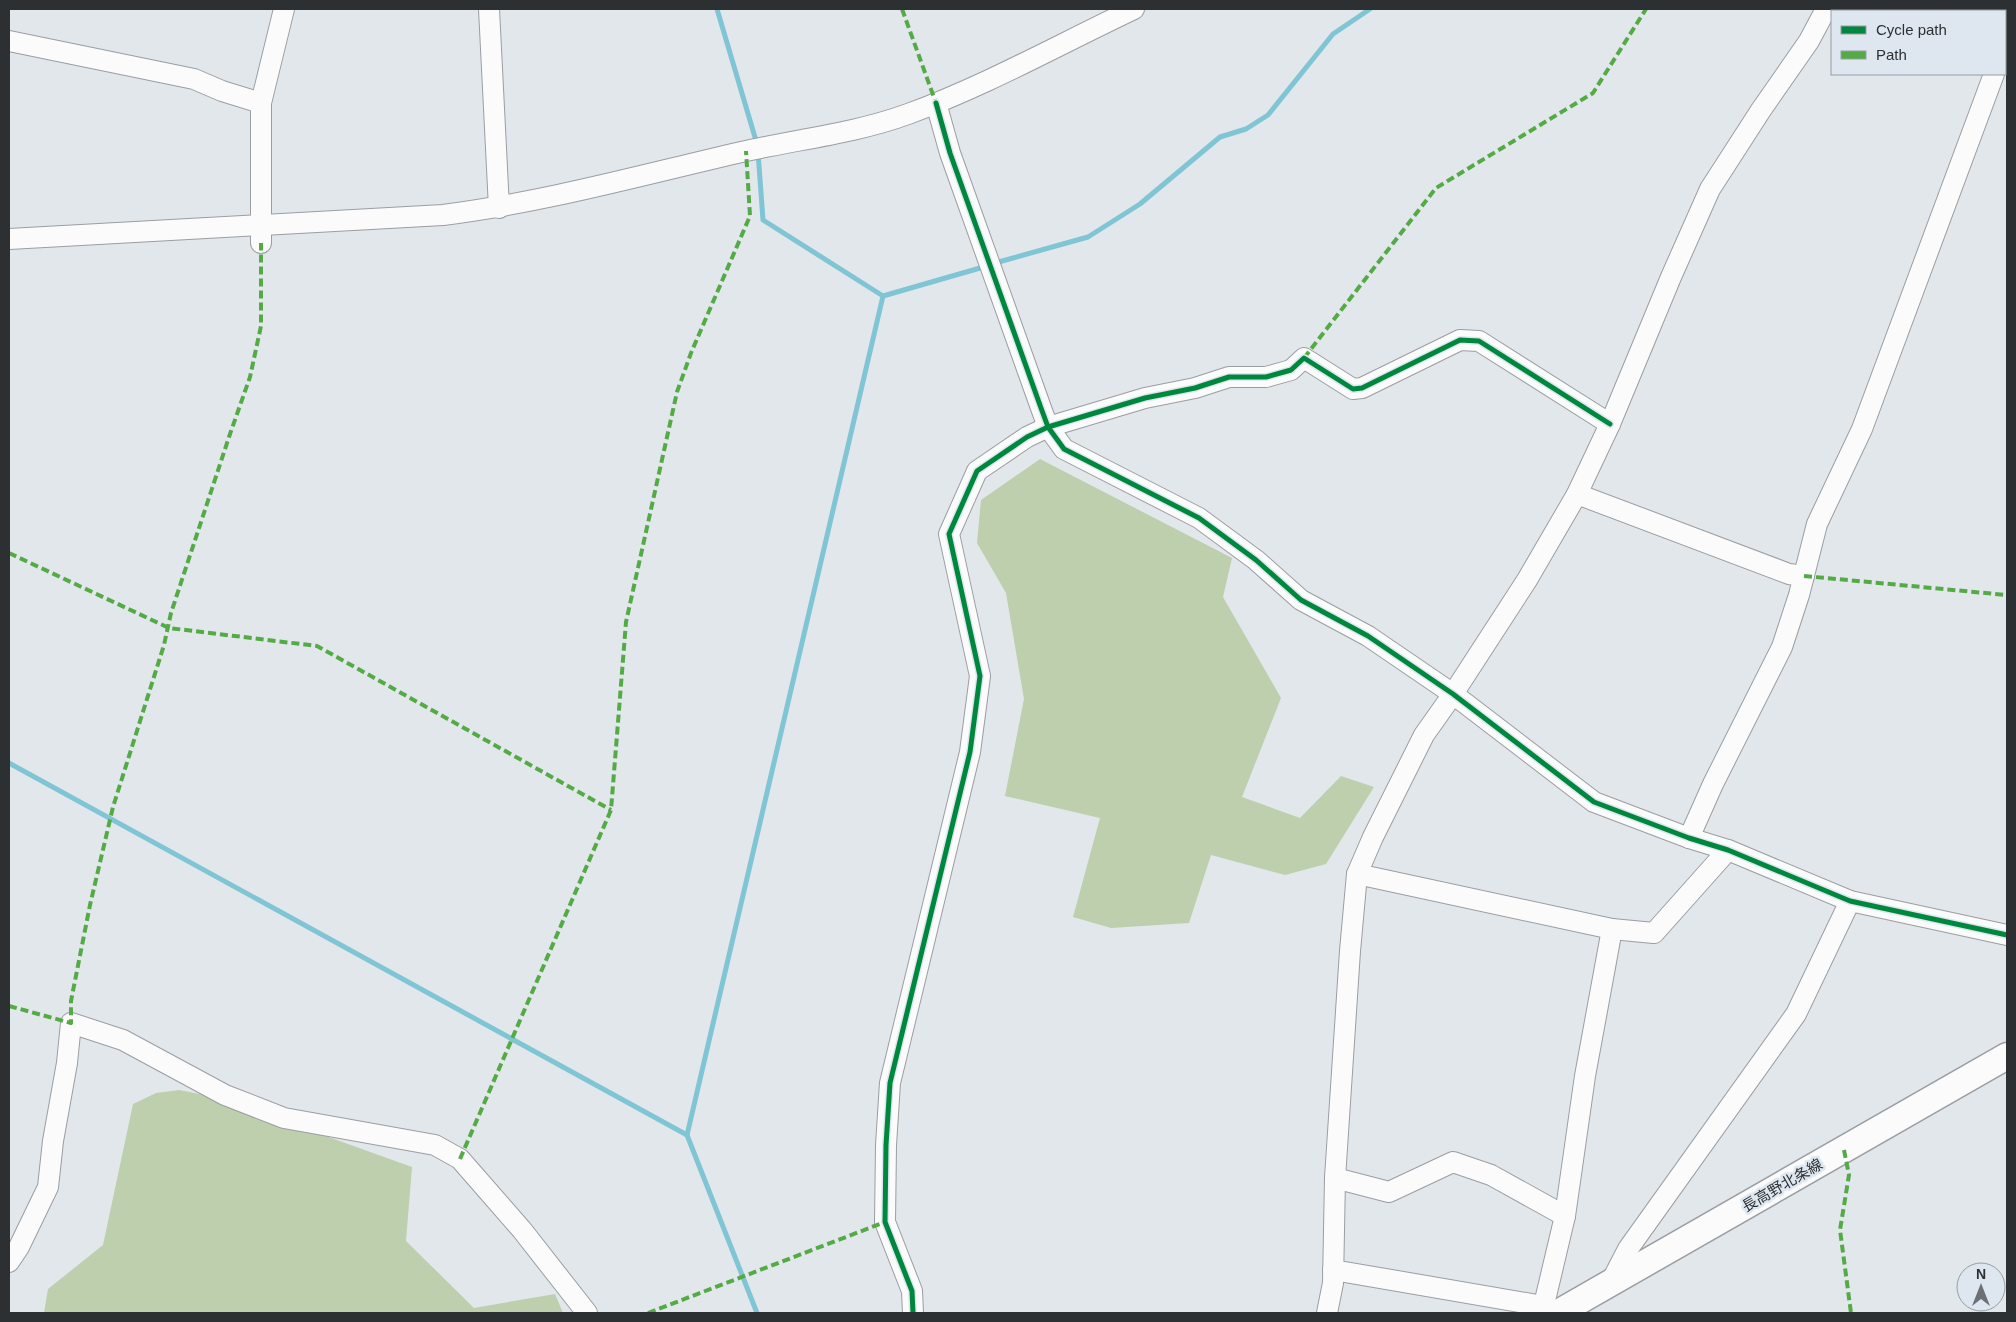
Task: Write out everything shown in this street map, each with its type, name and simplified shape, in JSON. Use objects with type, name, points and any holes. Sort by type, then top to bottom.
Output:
[{"type":"main road","name":"長高野北条線","points":[[1548,1311],[1611,1282],[2007,1056]]},
{"type":"street","points":[[261,234],[261,103],[284,9]]},
{"type":"street","points":[[489,9],[499,208]]},
{"type":"street","points":[[9,239],[261,234],[499,208],[555,197],[875,124],[936,103],[1134,9]]},
{"type":"street","points":[[1327,1313],[1333,1270],[1335,1178],[1357,874],[1373,837],[1424,735],[1527,580],[1577,494],[1610,424],[1710,189],[1761,110],[1809,41],[1826,9]]},
{"type":"street","points":[[9,41],[194,79],[222,91],[261,103]]},
{"type":"street","points":[[1689,838],[1713,784],[1782,647],[1804,576],[1817,524],[1862,429],[1994,75]]},
{"type":"street","points":[[936,103],[950,153],[1048,427],[1064,449],[1199,518],[1256,560],[1301,600],[1368,636],[1453,694],[1594,802],[1689,838],[1728,850],[1850,900],[2007,935]]},
{"type":"street","points":[[913,1313],[912,1291],[885,1222],[886,1145],[890,1083],[970,752],[980,676],[949,534],[977,471],[1027,437],[1048,427],[1144,398],[1195,388],[1229,377],[1266,377],[1290,370],[1304,358],[1353,389],[1362,388],[1460,340],[1480,341],[1610,424]]},
{"type":"street","points":[[1577,494],[1789,574],[1804,576]]},
{"type":"street","points":[[1357,874],[1612,929],[1654,932],[1728,850]]},
{"type":"street","points":[[1611,1282],[1628,1249],[1796,1014],[1850,900]]},
{"type":"street","points":[[1333,1270],[1548,1311],[1565,1216],[1585,1076],[1612,929]]},
{"type":"street","points":[[9,1262],[19,1247],[48,1187],[52,1141],[67,1063],[71,1023],[123,1040],[225,1095],[284,1118],[435,1145],[460,1160],[522,1230],[587,1313]]},
{"type":"street","points":[[1335,1178],[1389,1192],[1453,1162],[1491,1175],[1565,1216]]},
{"type":"green space","points":[[1040,459],[1232,558],[1223,597],[1281,698],[1242,797],[1300,818],[1341,776],[1374,787],[1326,864],[1285,875],[1211,855],[1189,923],[1111,928],[1073,917],[1100,818],[1005,796],[1024,699],[1006,593],[977,543],[981,500]]},
{"type":"green space","points":[[179,1090],[220,1098],[412,1167],[406,1241],[474,1308],[555,1294],[563,1313],[44,1313],[48,1289],[103,1245],[133,1104],[156,1093]]},
{"type":"waterway","points":[[717,9],[757,144]]},
{"type":"waterway","points":[[995,263],[1088,237],[1140,204],[1220,137],[1246,129],[1268,115],[1333,34],[1370,9]]},
{"type":"waterway","points":[[758,152],[763,220],[883,296]]},
{"type":"waterway","points":[[687,1135],[883,296],[987,266]]},
{"type":"waterway","points":[[9,763],[687,1135],[757,1313]]},
{"type":"marked path","points":[[902,9],[936,103]]},
{"type":"marked path","points":[[1304,358],[1436,188],[1593,93],[1646,9]]},
{"type":"marked path","points":[[460,1159],[611,810],[626,622],[677,392],[691,353],[750,216],[746,151]]},
{"type":"marked path","points":[[9,1006],[71,1023],[71,1001],[90,905],[113,807],[164,645],[171,613],[250,377],[261,326],[261,243]]},
{"type":"marked path","points":[[9,553],[169,628],[317,646],[611,810]]},
{"type":"marked path","points":[[1804,576],[2007,595]]},
{"type":"marked path","points":[[1844,1150],[1849,1175],[1840,1230],[1851,1313]]},
{"type":"marked path","points":[[648,1313],[885,1222]]},
{"type":"cycle path","points":[[936,103],[950,153],[1048,427],[1064,449],[1199,518],[1256,560],[1301,600],[1368,636],[1453,694],[1594,802],[1689,838],[1728,850],[1850,901],[2007,935]]},
{"type":"cycle path","points":[[913,1313],[912,1291],[885,1222],[886,1145],[890,1083],[970,752],[980,676],[949,534],[977,471],[1027,437],[1048,427],[1145,398],[1195,388],[1229,377],[1266,377],[1291,370],[1304,358],[1353,389],[1362,388],[1460,340],[1479,341],[1610,424]]}]
